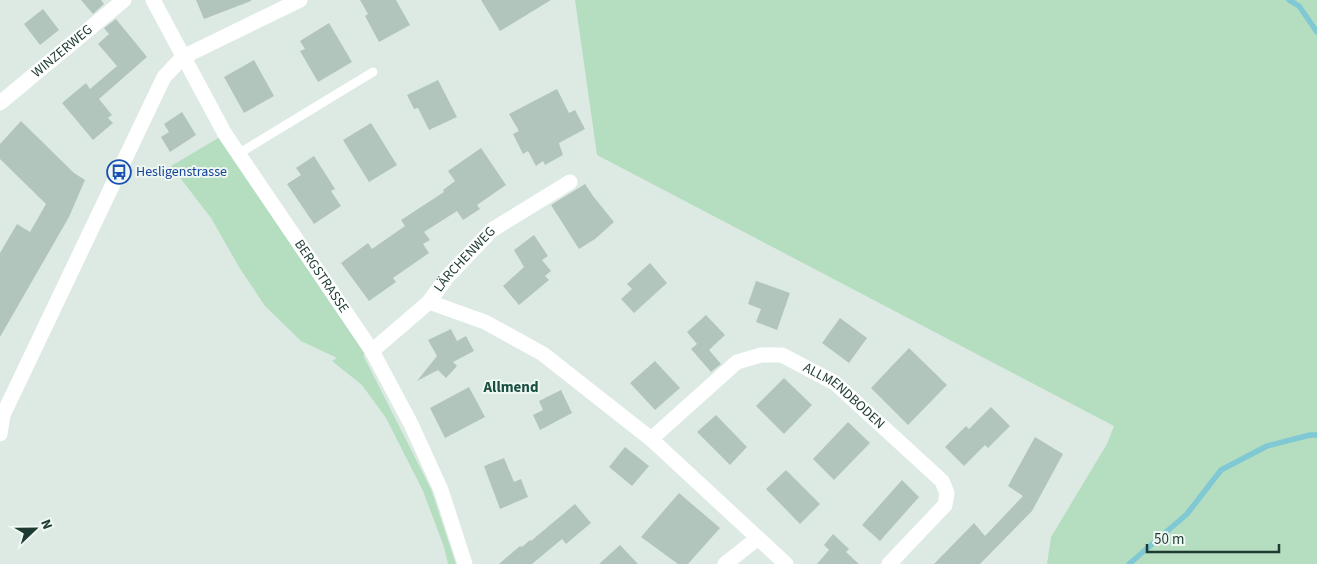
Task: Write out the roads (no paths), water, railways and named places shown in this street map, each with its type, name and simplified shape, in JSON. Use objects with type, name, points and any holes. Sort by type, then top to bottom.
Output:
[{"type":"street","name":"WINZERWEG","points":[[0,103],[124,0]]},
{"type":"street","name":"BERGSTRASSE","points":[[154,0],[183,58],[225,134],[372,351],[411,424],[441,490],[465,564]]},
{"type":"street","points":[[0,434],[3,415],[164,77],[183,58],[300,0]]},
{"type":"street","name":"LÄRCHENWEG","points":[[372,351],[428,302],[448,277],[492,230],[570,182]]},
{"type":"street","points":[[428,302],[485,322],[543,354],[651,439],[786,564]]},
{"type":"street","name":"ALLMENDBODEN","points":[[651,439],[737,362],[761,355],[782,355],[836,383],[942,481],[947,493],[945,505],[889,564]]},
{"type":"street","points":[[725,564],[758,538]]},
{"type":"lane","points":[[238,154],[373,72]]},
{"type":"waterway","points":[[1289,0],[1299,6],[1317,32]]},
{"type":"waterway","points":[[1129,564],[1187,514],[1221,470],[1267,446],[1310,435],[1317,435]]},
{"type":"place","name":"Hesligenstrasse","points":[[119,172]]},
{"type":"district","name":"Allmend","points":[[511,387]]}]
